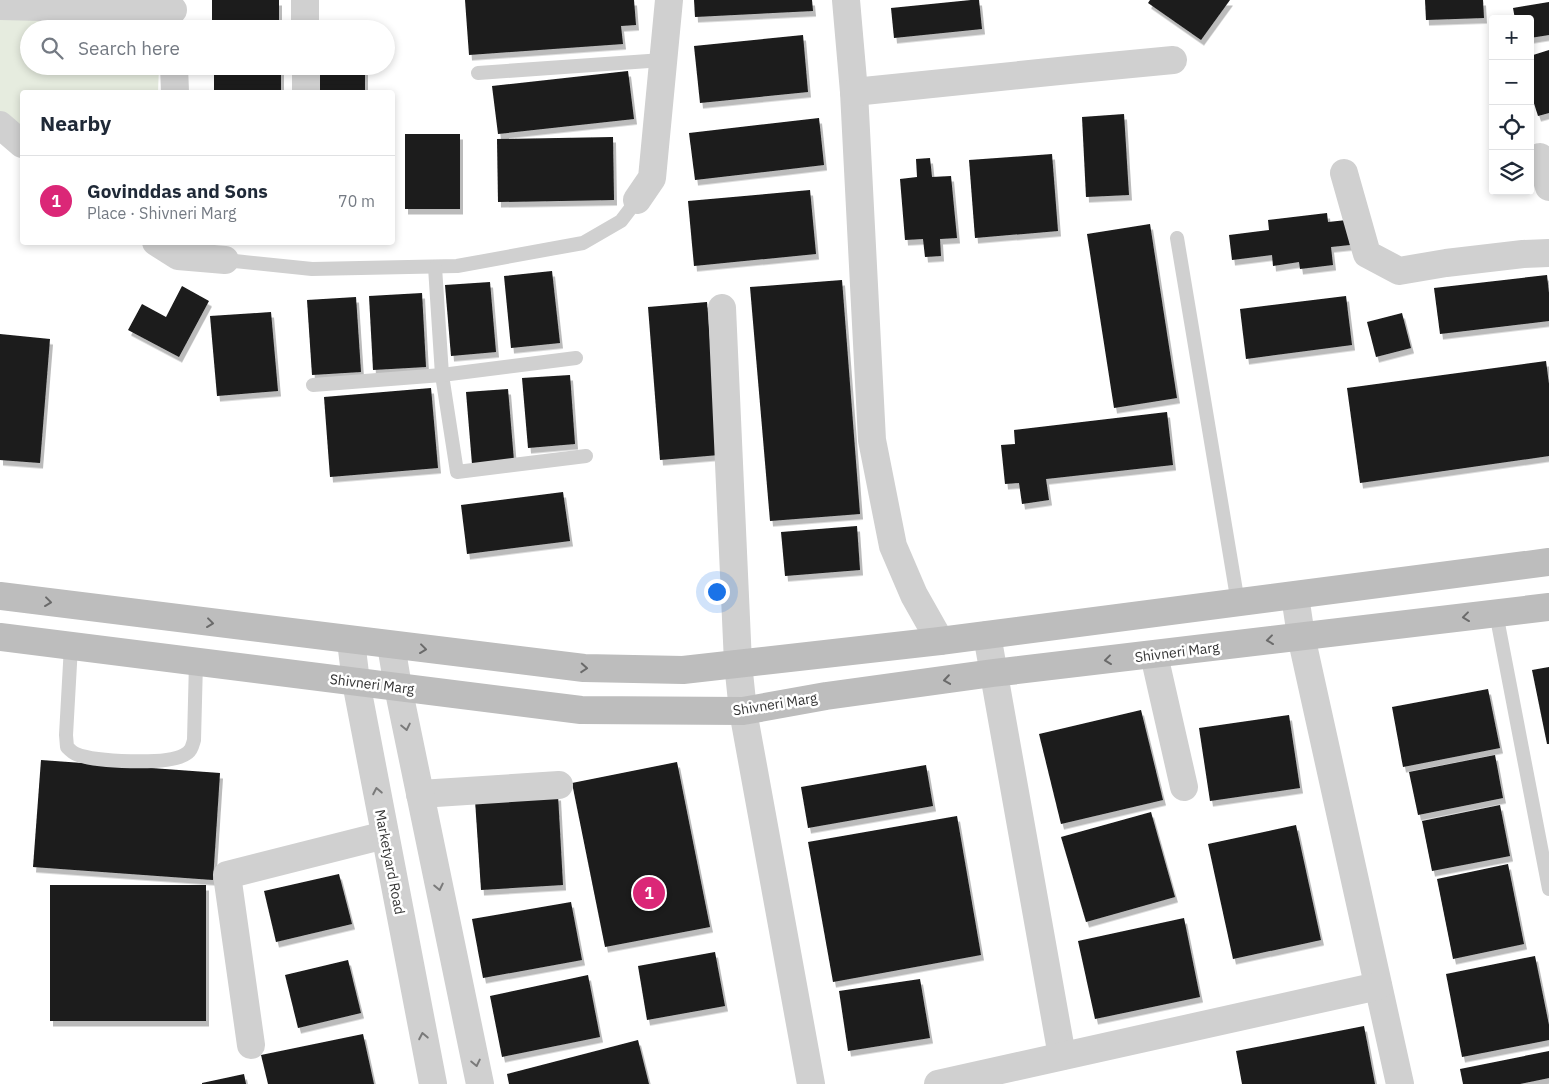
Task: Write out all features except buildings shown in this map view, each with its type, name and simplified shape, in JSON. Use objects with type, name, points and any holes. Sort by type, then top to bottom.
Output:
[{"type":"main road","points":[[0,596],[351,641],[584,668],[683,670],[940,641],[1549,562]]},
{"type":"main road","name":"Shivneri Marg","points":[[0,637],[581,710],[743,711],[826,696],[993,674],[1549,607]]},
{"type":"street","points":[[305,0],[305,20]]},
{"type":"street","points":[[637,200],[652,178],[668,0]]},
{"type":"street","points":[[846,0],[854,92],[872,440],[893,546],[914,595],[940,641]]},
{"type":"street","points":[[0,6],[173,13]]},
{"type":"street","points":[[854,92],[1173,60]]},
{"type":"street","points":[[174,75],[174,90]]},
{"type":"street","points":[[306,75],[306,90]]},
{"type":"street","points":[[0,125],[20,142]]},
{"type":"street","points":[[1540,157],[1549,187]]},
{"type":"street","points":[[1344,173],[1367,254],[1399,271],[1494,258],[1549,253]]},
{"type":"street","points":[[170,247],[225,260]]},
{"type":"street","points":[[722,308],[738,663],[743,711],[811,1084]]},
{"type":"street","points":[[1295,596],[1301,636],[1400,1084]]},
{"type":"street","points":[[987,635],[1062,1056]]},
{"type":"street","name":"Marketyard Road","points":[[351,641],[356,682],[433,1084]]},
{"type":"street","points":[[391,645],[480,1084]]},
{"type":"street","points":[[1154,655],[1184,787]]},
{"type":"street","points":[[420,794],[559,785]]},
{"type":"street","points":[[251,1045],[226,875],[385,835]]},
{"type":"street","points":[[938,1084],[1378,986]]},
{"type":"lane","points":[[478,73],[663,60]]},
{"type":"lane","points":[[225,260],[312,269],[457,266],[584,243],[620,221],[637,200]]},
{"type":"lane","points":[[1177,238],[1238,603]]},
{"type":"lane","points":[[435,267],[442,375],[457,472],[586,456]]},
{"type":"lane","points":[[313,385],[442,375],[576,358]]},
{"type":"lane","points":[[1496,613],[1549,889]]},
{"type":"lane","points":[[70,646],[67,748],[74,754],[88,758],[132,761],[171,760],[185,755],[192,750],[194,740],[196,662]]},
{"type":"shaded area","points":[[0,14],[160,16],[160,20],[20,20],[20,75],[159,75],[158,90],[20,90],[20,130],[0,113]]},
{"type":"place","name":"Govinddas and Sons","points":[[649,893]]}]
